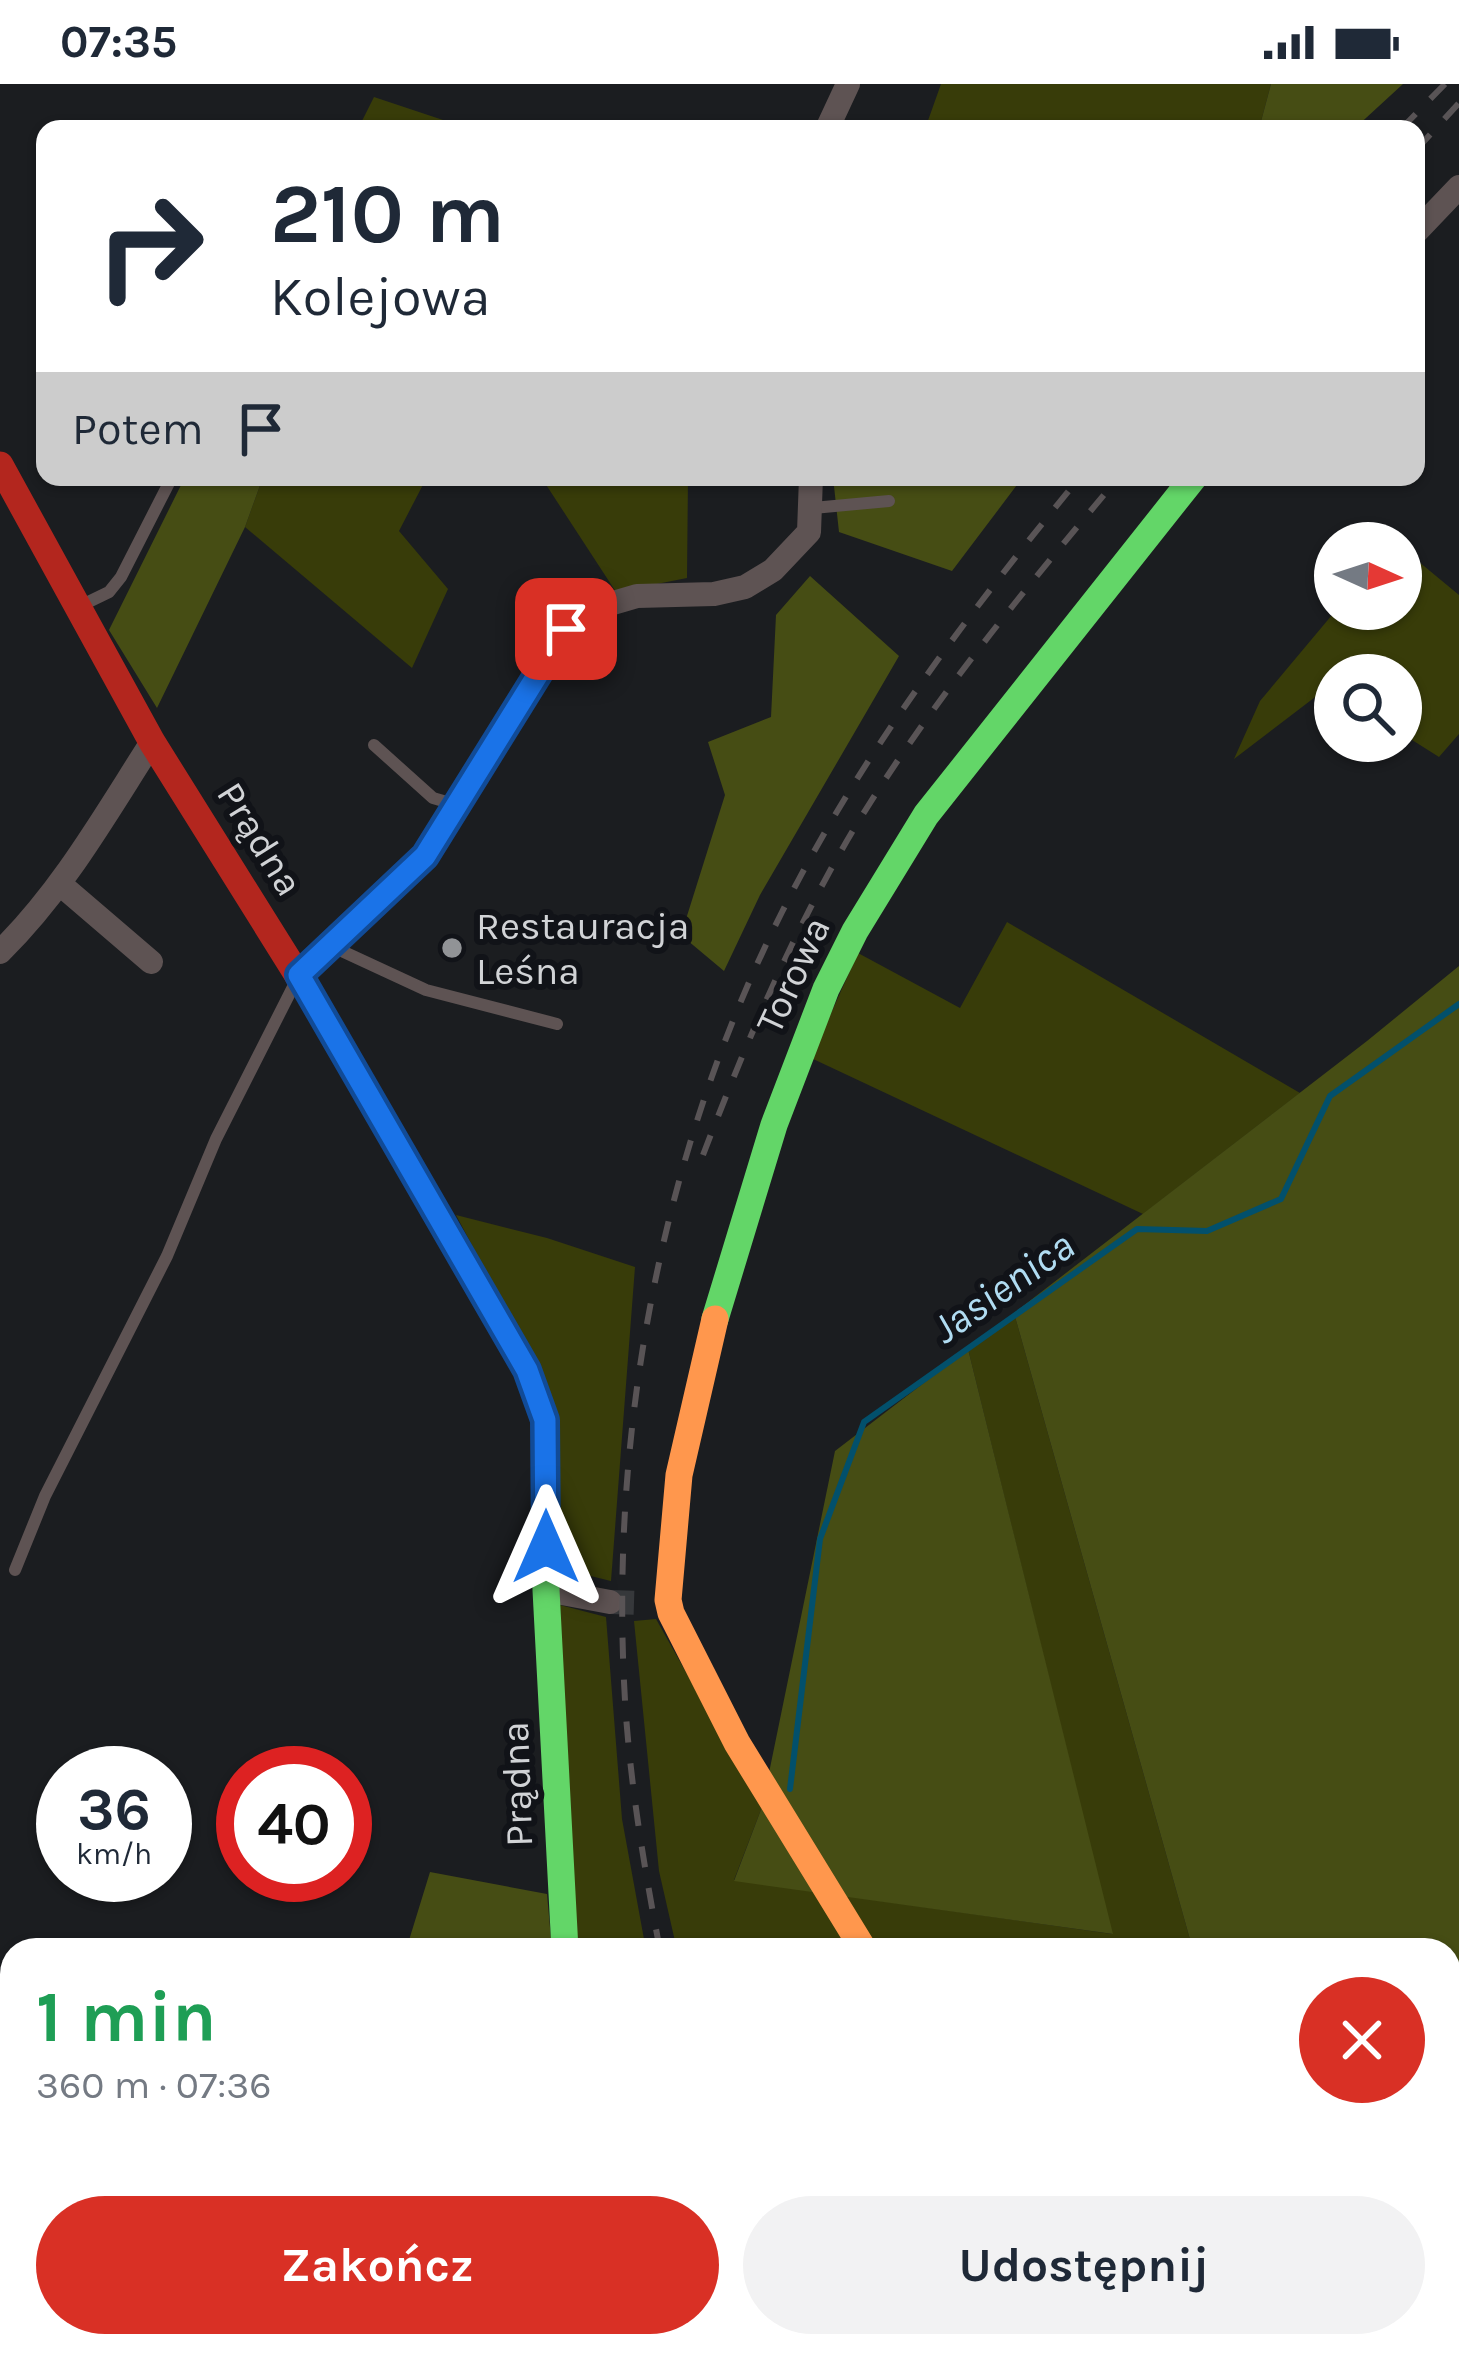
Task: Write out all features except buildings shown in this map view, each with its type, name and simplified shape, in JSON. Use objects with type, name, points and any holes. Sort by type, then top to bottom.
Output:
[{"type":"street","points":[[831,120],[848,84]]},
{"type":"street","points":[[1425,223],[1459,187]]},
{"type":"street","name":"Prądna","points":[[0,464],[152,742],[299,975],[527,1370],[545,1420],[546,1590],[564,1938]]},
{"type":"street","points":[[299,975],[425,856],[566,629],[596,608],[637,596],[714,594],[757,582],[809,532],[812,486]]},
{"type":"street","name":"Torowa","points":[[856,1938],[737,1743],[671,1613],[655,1601],[712,1329],[774,1125],[826,989],[855,931],[926,815],[1187,486]]},
{"type":"street","points":[[0,952],[39,914],[152,742]]},
{"type":"street","points":[[60,884],[151,962]]},
{"type":"street","points":[[546,1590],[610,1603]]},
{"type":"lane","points":[[77,608],[109,592],[121,577],[167,486]]},
{"type":"lane","points":[[813,508],[889,501]]},
{"type":"lane","points":[[374,745],[433,798],[458,806]]},
{"type":"lane","points":[[331,946],[426,990],[557,1024]]},
{"type":"lane","points":[[15,1570],[45,1496],[167,1256],[217,1139],[299,975]]},
{"type":"green space","points":[[941,84],[1271,84],[1261,120],[928,120]]},
{"type":"green space","points":[[1271,84],[1403,84],[1364,120],[1261,120]]},
{"type":"green space","points":[[374,97],[443,120],[362,120]]},
{"type":"green space","points":[[181,486],[260,486],[245,527],[157,708],[109,630]]},
{"type":"green space","points":[[260,486],[422,486],[399,531],[448,589],[412,668],[245,527]]},
{"type":"green space","points":[[547,486],[688,486],[687,578],[616,592]]},
{"type":"green space","points":[[834,486],[1016,486],[952,571],[839,532]]},
{"type":"green space","points":[[1422,564],[1459,595],[1459,734],[1439,757],[1422,746],[1422,654],[1314,654],[1314,698],[1234,759],[1260,701],[1319,630],[1422,630]]},
{"type":"green space","points":[[810,576],[899,656],[760,895],[724,971],[681,935],[725,795],[708,742],[771,717],[776,615]]},
{"type":"green space","points":[[1007,922],[1300,1093],[1143,1214],[811,1058],[858,953],[960,1008]]},
{"type":"green space","points":[[1459,966],[1459,1938],[1190,1938],[1014,1313]]},
{"type":"green space","points":[[456,1215],[635,1267],[611,1581],[562,1569],[551,1394]]},
{"type":"green space","points":[[1014,1313],[1190,1938],[674,1938],[659,1871],[634,1621],[656,1619],[762,1807],[734,1880],[1112,1934],[968,1349]]},
{"type":"green space","points":[[968,1349],[1113,1934],[734,1881],[762,1807],[835,1451]]},
{"type":"green space","points":[[560,1605],[606,1617],[622,1819],[644,1938],[574,1938]]},
{"type":"green space","points":[[430,1872],[547,1894],[551,1938],[410,1938]]},
{"type":"waterway","name":"Jasienica","points":[[790,1789],[820,1539],[864,1422],[1137,1229],[1207,1231],[1281,1199],[1330,1096],[1459,1004]]},
{"type":"tunnel","points":[[610,1602],[642,1603]]},
{"type":"railway","points":[[1410,120],[1445,84]]},
{"type":"railway","points":[[1425,140],[1459,103]]},
{"type":"railway","points":[[658,1938],[632,1775],[622,1613],[635,1406],[651,1303],[674,1202],[703,1102],[739,1005],[813,854],[919,687],[1073,486]]},
{"type":"railway","points":[[703,1155],[775,981],[863,814],[953,683],[1112,486]]},
{"type":"traffic: fast","points":[[715,1319],[774,1125],[826,989],[855,931],[926,815],[1187,486]]},
{"type":"traffic: fast","points":[[312,998],[527,1370],[545,1420],[546,1590],[564,1938]]},
{"type":"traffic: slow","points":[[715,1319],[679,1475],[668,1600],[737,1743],[857,1938]]},
{"type":"traffic: jam","points":[[0,465],[152,742],[312,998]]},
{"type":"place","name":"Restauracja Leśna","points":[[452,948]]},
{"type":"route","points":[[546,1547],[545,1420],[527,1370],[299,975],[425,856],[566,629]]}]
